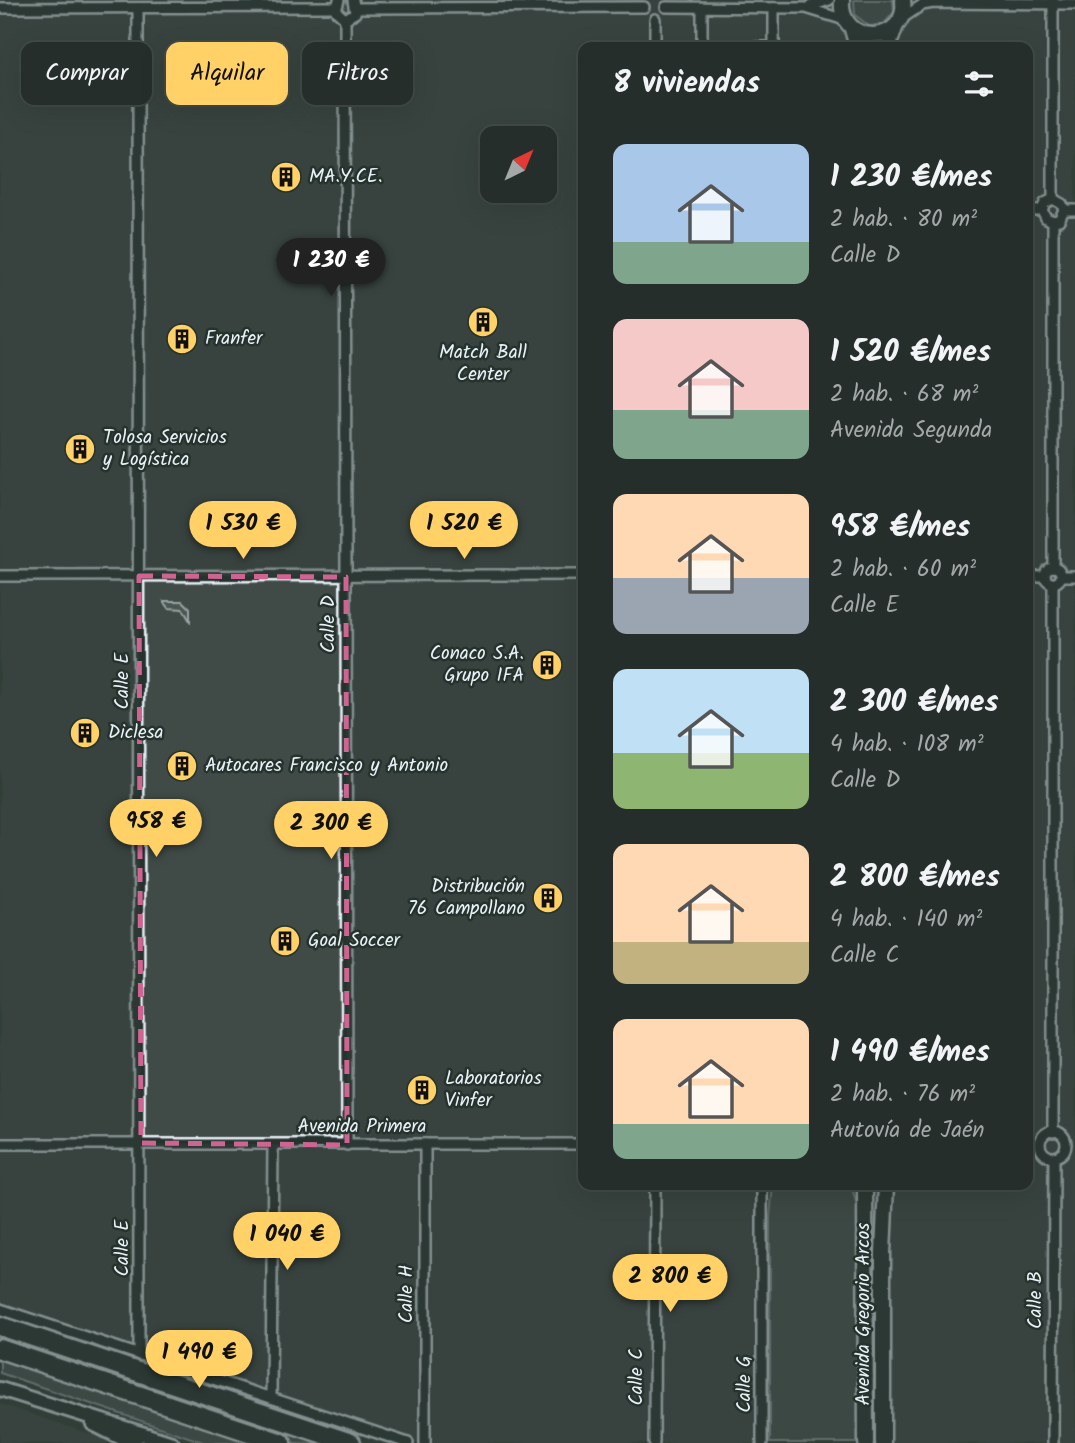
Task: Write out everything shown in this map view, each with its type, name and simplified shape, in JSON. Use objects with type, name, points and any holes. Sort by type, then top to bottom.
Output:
[{"type":"highway","points":[[0,1326],[351,1443]]},
{"type":"highway","points":[[0,1349],[282,1443]]},
{"type":"main road","points":[[842,0],[855,42]]},
{"type":"main road","points":[[890,42],[903,0]]},
{"type":"main road","points":[[849,24],[872,37],[882,35],[898,23]]},
{"type":"main road","name":"Avenida Gregorio Arcos","points":[[865,1190],[866,1443]]},
{"type":"main road","name":"Avenida Gregorio Arcos","points":[[883,1443],[886,1190]]},
{"type":"street","points":[[5,5],[138,8],[337,4],[338,15],[345,19],[353,17],[355,4],[646,4],[647,15],[655,19],[662,17],[665,4],[702,8],[806,8],[829,0]]},
{"type":"street","points":[[922,0],[933,3]]},
{"type":"street","points":[[1052,2],[1054,199]]},
{"type":"street","points":[[898,23],[922,5],[933,3],[1075,4]]},
{"type":"street","name":"Calle E","points":[[138,8],[141,1143],[139,1355]]},
{"type":"street","points":[[702,8],[702,42]]},
{"type":"street","points":[[774,8],[774,42]]},
{"type":"street","points":[[806,8],[849,24]]},
{"type":"street","name":"Calle D","points":[[345,19],[346,1145]]},
{"type":"street","points":[[655,19],[655,42]]},
{"type":"street","points":[[1054,199],[1062,204],[1064,210],[1059,220],[1053,221],[1046,218],[1042,210],[1045,203],[1054,199]]},
{"type":"street","points":[[1033,210],[1042,210]]},
{"type":"street","points":[[1064,210],[1075,210]]},
{"type":"street","points":[[1045,576],[1053,567],[1053,221]]},
{"type":"street","points":[[1053,567],[1058,569],[1062,576]]},
{"type":"street","points":[[0,576],[578,575]]},
{"type":"street","points":[[1033,576],[1045,576],[1053,584],[1053,1132]]},
{"type":"street","points":[[1053,584],[1062,576],[1075,576]]},
{"type":"street","points":[[1053,1132],[1062,1135],[1070,1145],[1054,1157],[1046,1155],[1040,1144],[1044,1136],[1053,1132]]},
{"type":"street","name":"Avenida Primera","points":[[0,1144],[578,1144]]},
{"type":"street","name":"Calle H","points":[[425,1144],[425,1443]]},
{"type":"street","points":[[1033,1145],[1040,1144]]},
{"type":"street","points":[[271,1398],[273,1145]]},
{"type":"street","name":"Calle B","points":[[1053,1443],[1054,1157]]},
{"type":"street","name":"Calle C","points":[[654,1443],[655,1190]]},
{"type":"street","name":"Calle G","points":[[762,1190],[762,1443]]},
{"type":"street","points":[[861,1190],[867,1231]]},
{"type":"street","points":[[883,1253],[890,1190]]},
{"type":"street","points":[[0,1309],[408,1443]]},
{"type":"street","points":[[0,1389],[147,1438]]},
{"type":"street","points":[[59,1409],[131,1443],[137,1435],[172,1443]]},
{"type":"highlighted area","points":[[139,576],[346,577],[347,1145],[141,1143]]},
{"type":"shaded area","points":[[0,0],[1075,0],[1075,1443],[383,1443],[0,1314]]},
{"type":"shaded area","points":[[854,0],[893,0],[894,12],[883,25],[869,26],[855,15]]},
{"type":"shaded area","points":[[164,601],[183,601],[190,608],[190,621],[183,609],[169,608]]},
{"type":"shaded area","points":[[773,1190],[852,1190],[858,1209],[859,1443],[770,1443],[770,1217]]},
{"type":"shaded area","points":[[17,1339],[333,1443],[295,1443],[15,1348],[11,1342]]},
{"type":"shaded area","points":[[0,1359],[251,1443],[206,1443],[0,1373]]},
{"type":"shaded area","points":[[0,1404],[107,1440],[111,1443],[0,1443]]},
{"type":"place","name":"MA.Y.CE.","points":[[286,177]]},
{"type":"place","name":"Match Ball Center","points":[[483,322]]},
{"type":"place","name":"Franfer","points":[[182,339]]},
{"type":"place","name":"Tolosa Servicios y Logística","points":[[80,449]]},
{"type":"place","name":"Conaco S.A. Grupo IFA","points":[[547,665]]},
{"type":"place","name":"Diclesa","points":[[85,733]]},
{"type":"place","name":"Autocares Francisco y Antonio","points":[[182,766]]},
{"type":"place","name":"Distribución 76 Campollano","points":[[548,898]]},
{"type":"place","name":"Goal Soccer","points":[[285,941]]},
{"type":"place","name":"Laboratorios Vinfer","points":[[422,1090]]}]
